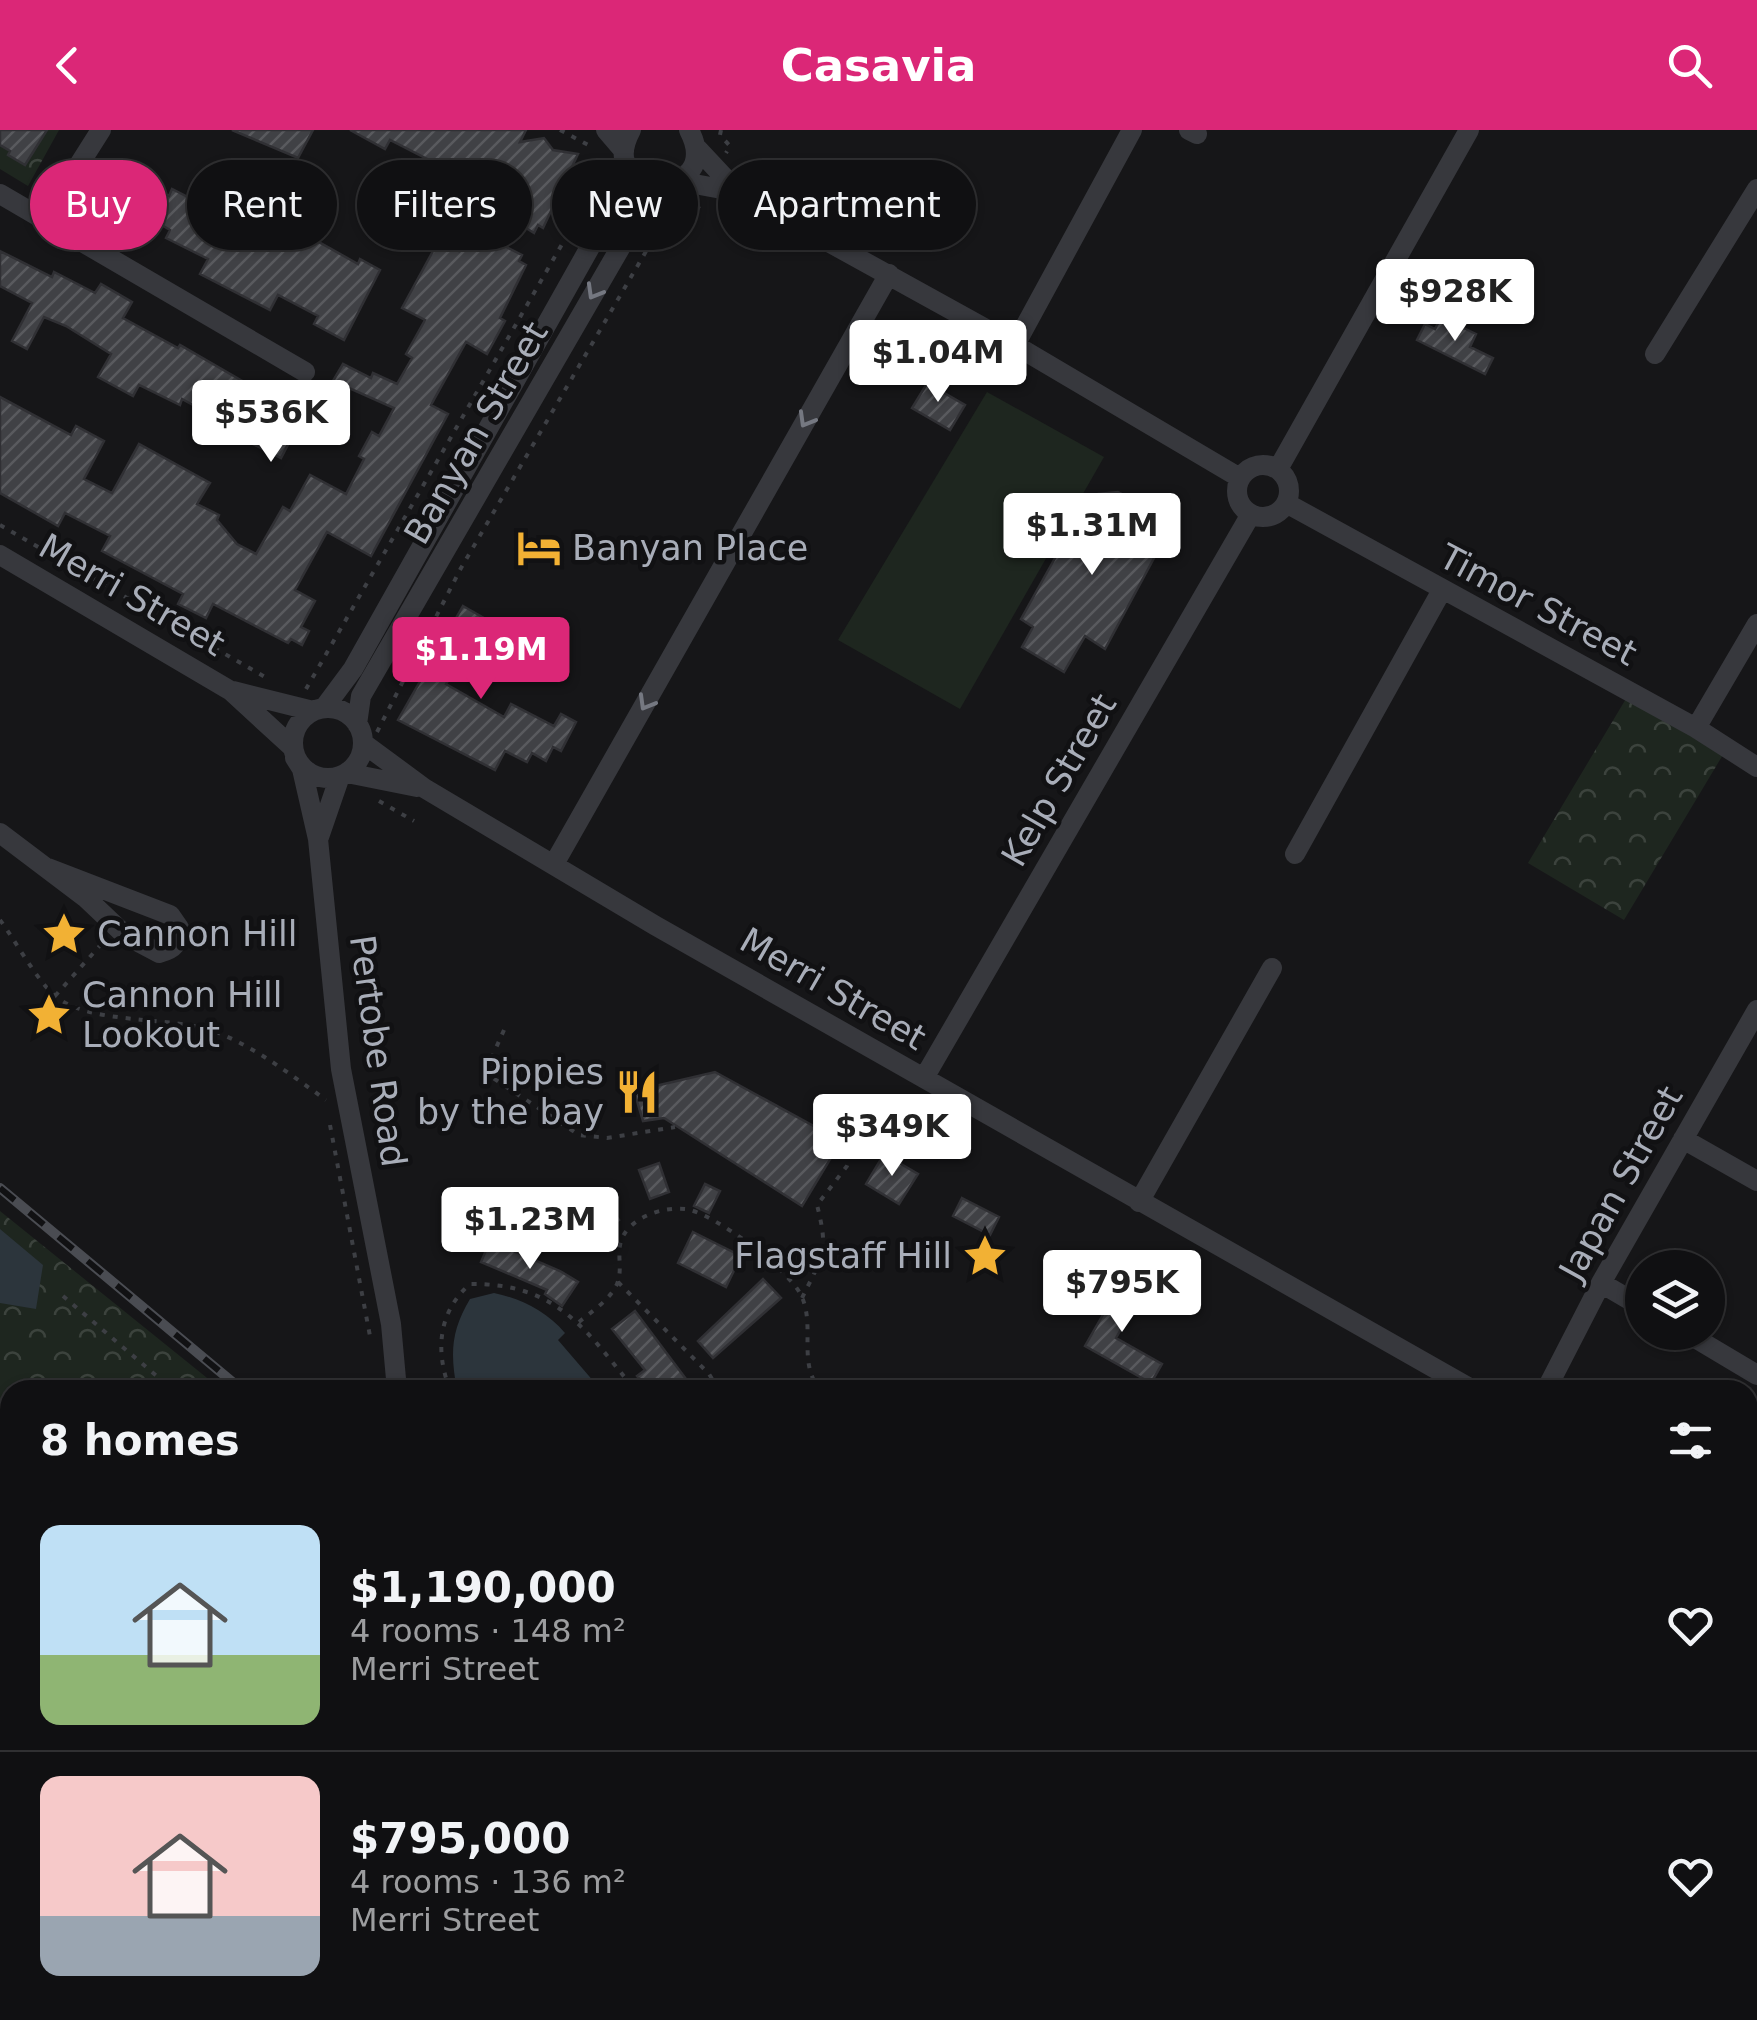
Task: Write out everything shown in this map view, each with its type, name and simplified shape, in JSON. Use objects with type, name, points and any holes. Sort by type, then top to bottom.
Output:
[{"type":"street","points":[[82,160],[101,130]]},
{"type":"street","points":[[606,130],[627,160]]},
{"type":"street","name":"Banyan Street","points":[[314,705],[353,669],[621,192],[631,130]]},
{"type":"street","points":[[1015,344],[1132,130]]},
{"type":"street","points":[[1278,469],[1469,130]]},
{"type":"street","points":[[693,136],[718,167]]},
{"type":"street","points":[[1655,354],[1757,188]]},
{"type":"street","points":[[0,194],[30,212]]},
{"type":"street","points":[[96,250],[305,372]]},
{"type":"street","name":"Banyan Street","points":[[360,733],[361,696],[619,250]]},
{"type":"street","points":[[845,250],[1015,344],[1240,478]]},
{"type":"street","points":[[554,864],[889,274]]},
{"type":"street","points":[[531,347],[554,361]]},
{"type":"street","points":[[1261,464],[1278,469],[1289,488],[1286,504],[1274,514],[1251,514],[1239,502],[1240,478],[1245,470],[1261,464]]},
{"type":"street","name":"Timor Street","points":[[1286,504],[1696,728],[1757,767]]},
{"type":"street","name":"Kelp Street","points":[[924,1078],[1251,514]]},
{"type":"street","points":[[427,534],[448,547]]},
{"type":"street","name":"Merri Street","points":[[0,555],[231,690],[294,753]]},
{"type":"street","points":[[1295,854],[1442,590]]},
{"type":"street","points":[[1696,728],[1757,624]]},
{"type":"street","name":"Merri Street","points":[[231,690],[314,705]]},
{"type":"street","points":[[314,705],[343,712],[360,733],[361,754],[343,775],[331,779],[310,774],[294,753],[297,726],[314,705]]},
{"type":"street","name":"Merri Street","points":[[360,733],[384,770]]},
{"type":"street","name":"Pertobe Road","points":[[294,753],[302,769],[318,838],[342,1069],[391,1324],[397,1380]]},
{"type":"street","name":"Merri Street","points":[[343,775],[384,770],[424,788],[1138,1202],[1455,1380]]},
{"type":"street","name":"Pertobe Road","points":[[318,838],[343,775]]},
{"type":"street","points":[[0,833],[140,945],[159,953],[175,948],[180,928],[170,915],[48,868]]},
{"type":"street","points":[[1138,1202],[1272,968]]},
{"type":"street","name":"Japan Street","points":[[1551,1380],[1600,1282],[1757,1010]]},
{"type":"street","points":[[1683,1139],[1757,1181]]},
{"type":"street","points":[[1600,1282],[1625,1297]]},
{"type":"street","points":[[1715,1350],[1757,1375]]},
{"type":"path","points":[[314,705],[598,180],[601,155],[560,130]]},
{"type":"path","points":[[721,130],[720,136],[730,146]]},
{"type":"path","points":[[414,821],[370,796],[396,747],[376,735],[461,568],[647,250]]},
{"type":"path","points":[[0,524],[268,679]]},
{"type":"path","points":[[0,920],[55,996],[112,1017],[170,1021],[213,1031],[257,1050],[328,1102]]},
{"type":"path","points":[[55,996],[117,926]]},
{"type":"path","points":[[504,1030],[490,1058],[492,1078],[579,1135],[607,1138],[675,1127]]},
{"type":"path","points":[[802,1298],[823,1256],[826,1240],[817,1205],[847,1166],[857,1142],[834,1114],[829,1101]]},
{"type":"path","points":[[329,1116],[372,1344]]},
{"type":"path","points":[[579,1322],[601,1304],[618,1282],[620,1241],[627,1229],[658,1212],[699,1212],[778,1268],[802,1298],[812,1380]]},
{"type":"path","points":[[618,1282],[713,1380]]},
{"type":"path","points":[[446,1380],[443,1321],[452,1298],[470,1284],[498,1283],[531,1290],[579,1322],[626,1380]]},
{"type":"path","points":[[63,1296],[160,1380]]},
{"type":"green space","points":[[0,130],[59,130],[42,160],[30,160],[28,186],[0,169]]},
{"type":"green space","points":[[987,392],[1104,457],[960,709],[838,640]]},
{"type":"green space","points":[[1630,692],[1727,748],[1624,920],[1528,863]]},
{"type":"green space","points":[[0,1211],[210,1380],[0,1380]]},
{"type":"shaded area","points":[[0,1229],[43,1265],[36,1309],[0,1303]]},
{"type":"shaded area","points":[[494,1293],[533,1307],[550,1318],[565,1333],[558,1340],[592,1380],[455,1380],[456,1332],[470,1299]]},
{"type":"building","points":[[0,130],[47,130],[25,165],[0,145]]},
{"type":"building","points":[[232,130],[313,130],[298,158]]},
{"type":"building","points":[[350,130],[526,130],[520,142],[544,138],[553,150],[578,154],[575,160],[552,160],[552,209],[543,228],[538,225],[534,233],[532,160],[429,160],[390,140],[385,149]]},
{"type":"building","points":[[172,189],[187,197],[187,248],[167,238],[167,195]]},
{"type":"building","points":[[190,250],[333,250],[358,264],[360,259],[380,270],[344,340],[314,324],[318,316],[278,295],[270,310],[200,274],[208,259]]},
{"type":"building","points":[[434,250],[512,250],[522,255],[519,261],[526,265],[500,318],[505,321],[487,354],[466,342],[431,405],[448,414],[371,556],[327,532],[295,590],[315,601],[301,627],[309,631],[302,645],[291,639],[288,643],[213,604],[206,618],[178,604],[183,594],[102,551],[110,536],[65,513],[58,526],[0,493],[0,397],[71,435],[76,426],[104,441],[84,479],[112,493],[139,444],[210,483],[197,504],[219,515],[217,520],[237,544],[256,554],[283,507],[290,511],[310,475],[346,494],[364,459],[359,456],[372,432],[379,436],[394,408],[333,381],[343,364],[371,378],[373,373],[397,384],[412,358],[406,354],[425,320],[402,308]]},
{"type":"building","points":[[0,251],[95,293],[101,284],[132,302],[123,318],[178,348],[180,345],[303,416],[281,458],[239,437],[242,432],[182,399],[180,405],[139,385],[133,396],[98,377],[111,354],[66,326],[44,317],[27,349],[12,341],[32,303],[0,286]]},
{"type":"building","points":[[1441,317],[1476,334],[1470,347],[1493,358],[1485,374],[1417,340],[1425,324],[1435,329]]},
{"type":"building","points":[[931,377],[945,385],[941,391],[965,405],[950,430],[912,408]]},
{"type":"building","points":[[1118,492],[1151,509],[1145,520],[1167,534],[1105,649],[1085,636],[1064,672],[1022,647],[1033,627],[1021,619],[1083,508],[1098,494]]},
{"type":"building","points":[[463,606],[554,658],[545,675],[475,635],[446,684],[504,717],[511,704],[554,726],[561,714],[576,722],[561,751],[553,747],[546,761],[532,753],[527,762],[505,751],[495,770],[398,720]]},
{"type":"building","points":[[715,1072],[841,1141],[802,1206],[664,1118],[643,1121],[634,1091]]},
{"type":"building","points":[[884,1154],[918,1174],[899,1204],[866,1184]]},
{"type":"building","points":[[659,1163],[669,1192],[650,1199],[639,1170]]},
{"type":"building","points":[[705,1184],[720,1191],[709,1213],[694,1206]]},
{"type":"building","points":[[580,1197],[591,1210],[603,1199],[619,1220],[596,1236],[582,1235],[561,1210]]},
{"type":"building","points":[[962,1198],[999,1217],[990,1235],[953,1216]]},
{"type":"building","points":[[693,1232],[741,1256],[726,1287],[678,1263]]},
{"type":"building","points":[[490,1241],[578,1282],[562,1306],[545,1294],[547,1290],[481,1262]]},
{"type":"building","points":[[763,1279],[781,1298],[713,1358],[698,1341]]},
{"type":"building","points":[[1123,1280],[1143,1291],[1116,1338],[1162,1364],[1153,1380],[1146,1380],[1085,1346]]},
{"type":"building","points":[[635,1311],[686,1379],[640,1380],[637,1376],[645,1370],[612,1329]]},
{"type":"railway","points":[[0,1188],[230,1380]]},
{"type":"place","name":"Banyan Place","points":[[539,548]]},
{"type":"place","name":"Cannon Hill","points":[[64,934]]},
{"type":"place","name":"Cannon Hill Lookout","points":[[49,1015]]},
{"type":"place","name":"Pippies by the bay","points":[[637,1092]]},
{"type":"place","name":"Flagstaff Hill","points":[[985,1256]]}]
